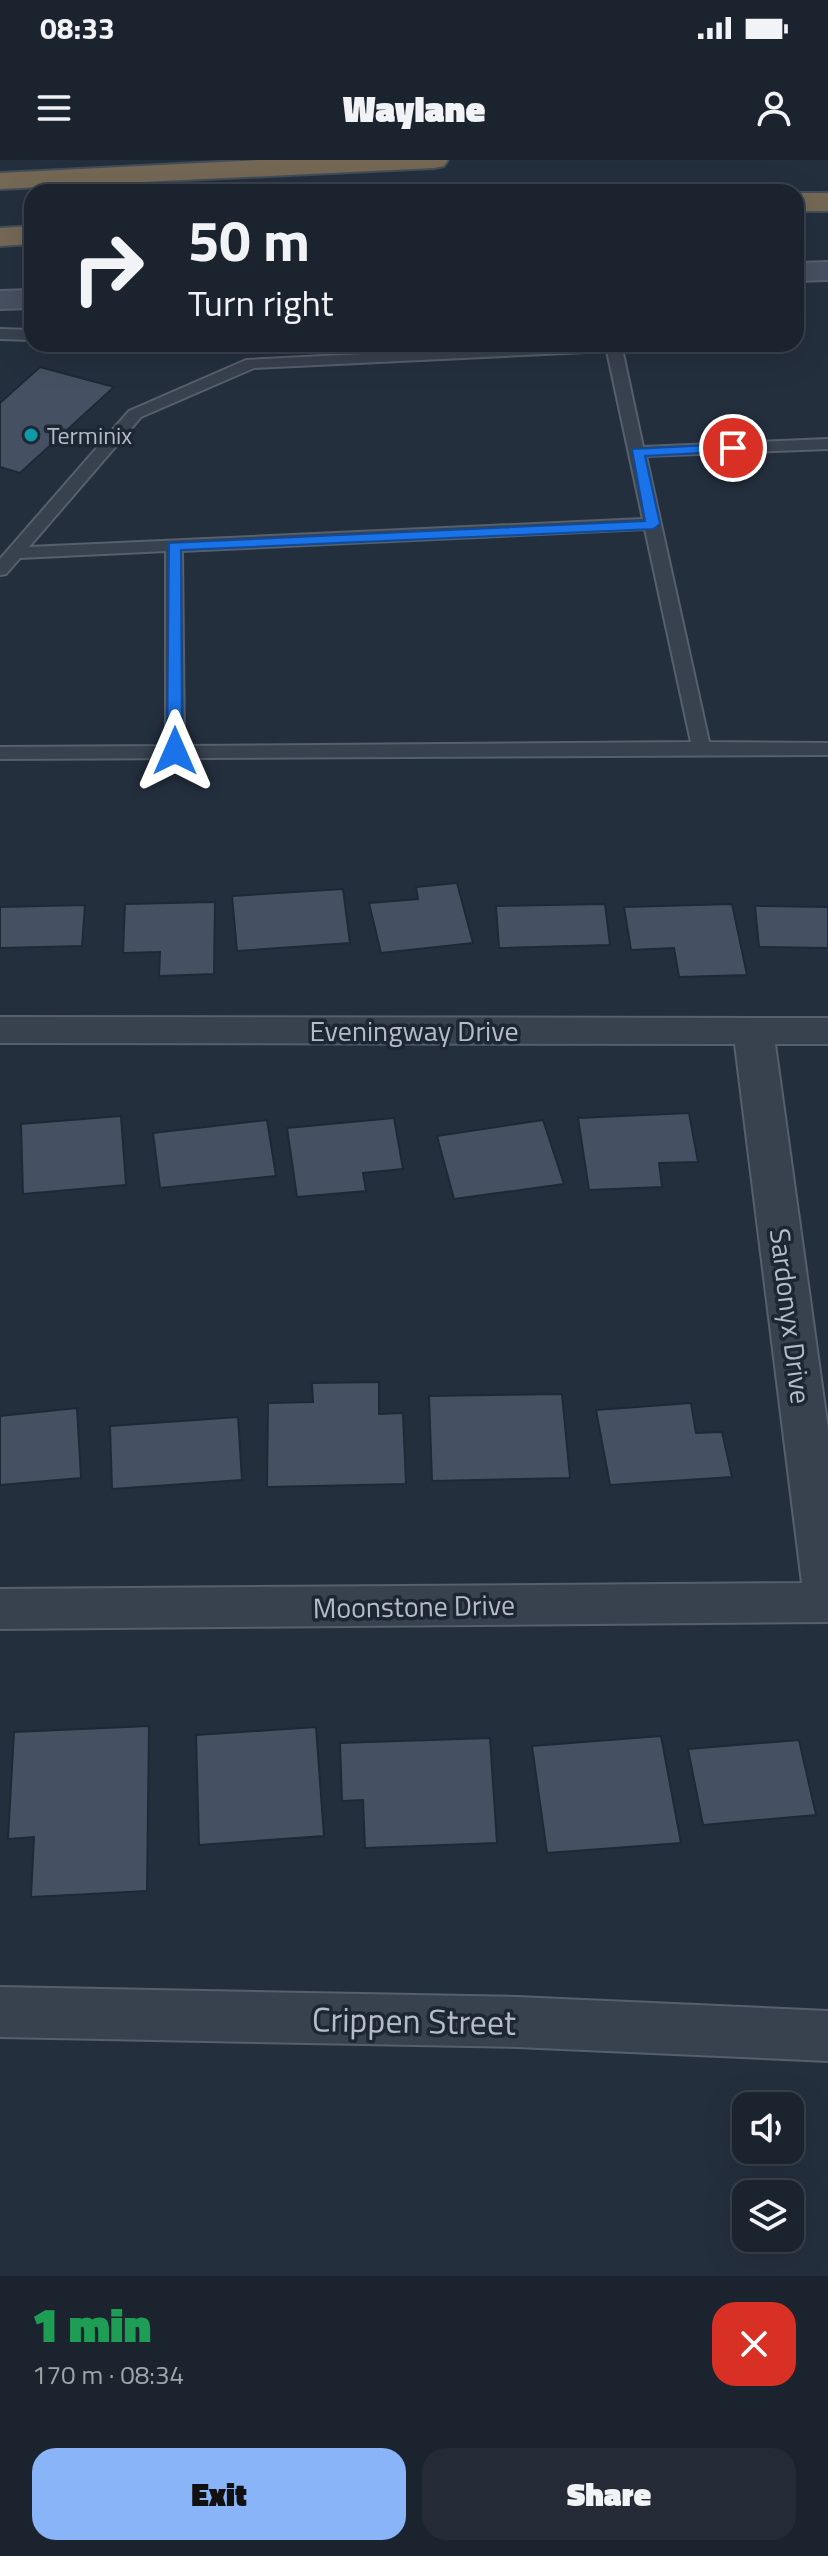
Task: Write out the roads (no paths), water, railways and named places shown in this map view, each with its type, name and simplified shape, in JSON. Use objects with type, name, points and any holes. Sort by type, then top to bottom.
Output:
[{"type":"highway","points":[[0,181],[434,160]]},
{"type":"highway","points":[[804,202],[828,202]]},
{"type":"highway","points":[[0,237],[24,236]]},
{"type":"main road","points":[[804,272],[828,271]]},
{"type":"main road","points":[[0,300],[24,299]]},
{"type":"street","name":"Eveningway Drive","points":[[0,1030],[828,1031]]},
{"type":"street","name":"Sardonyx Drive","points":[[753,1031],[828,1601]]},
{"type":"street","name":"Moonstone Drive","points":[[0,1609],[828,1601]]},
{"type":"street","name":"Crippen Street","points":[[0,2012],[517,2022],[828,2036]]},
{"type":"lane","points":[[0,334],[24,335]]},
{"type":"lane","points":[[0,570],[135,414],[251,363],[473,352]]},
{"type":"lane","points":[[616,352],[701,748]]},
{"type":"lane","points":[[637,452],[828,444]]},
{"type":"lane","points":[[14,553],[653,524]]},
{"type":"lane","points":[[174,546],[175,751]]},
{"type":"lane","points":[[0,753],[828,749]]},
{"type":"place","name":"Terminix","points":[[31,435]]}]
